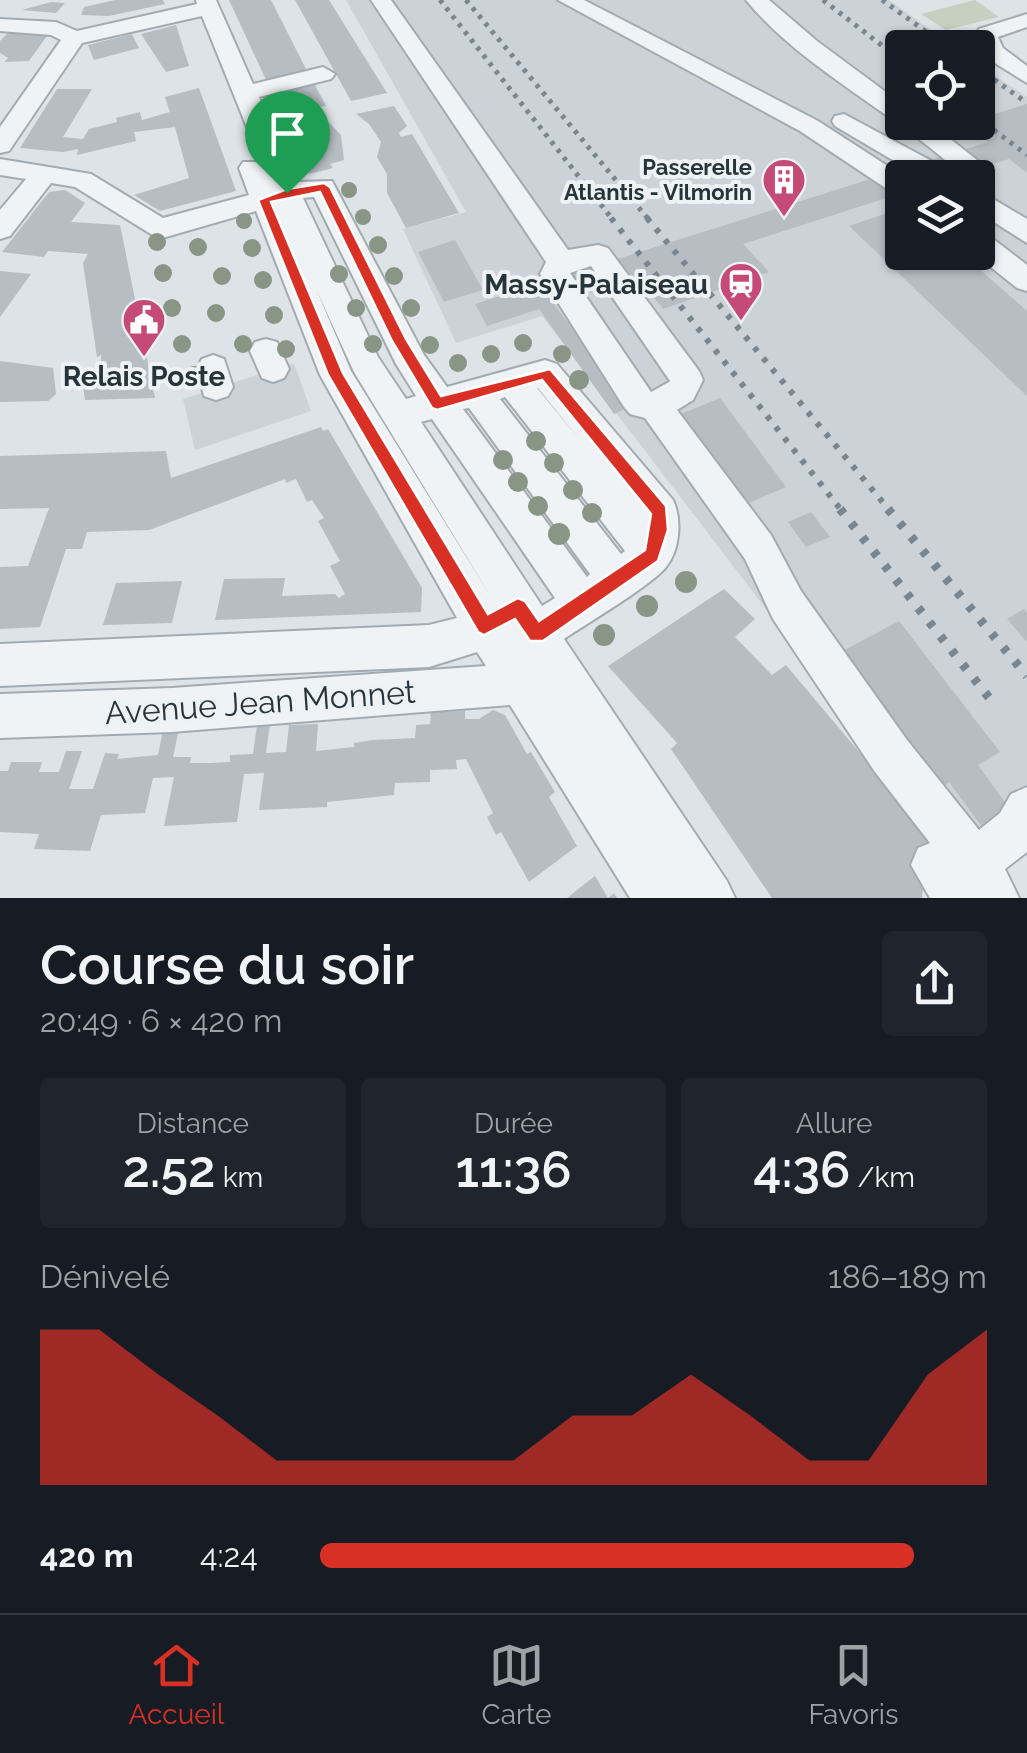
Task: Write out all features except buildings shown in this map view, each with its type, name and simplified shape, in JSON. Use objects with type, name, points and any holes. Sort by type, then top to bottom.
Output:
[{"type":"street","points":[[381,0],[561,262]]},
{"type":"street","points":[[568,0],[809,126],[885,176]]},
{"type":"street","points":[[614,0],[910,160]]},
{"type":"street","points":[[756,0],[809,46],[885,102]]},
{"type":"street","points":[[0,145],[74,38],[197,5]]},
{"type":"street","points":[[197,5],[245,93],[336,375],[382,457],[710,898]]},
{"type":"street","points":[[197,5],[276,196],[274,201],[303,252],[319,265],[358,351],[397,414],[658,898]]},
{"type":"street","points":[[1027,20],[987,34],[988,48],[1027,76]]},
{"type":"street","points":[[0,24],[56,29],[74,38]]},
{"type":"street","points":[[999,29],[1027,48]]},
{"type":"street","points":[[245,93],[322,74]]},
{"type":"street","points":[[936,140],[960,160]]},
{"type":"street","points":[[0,167],[82,180],[159,228],[324,187],[400,341],[437,403],[582,602]]},
{"type":"street","points":[[0,229],[45,173]]},
{"type":"street","points":[[995,211],[1027,233]]},
{"type":"street","points":[[598,255],[675,359],[686,380],[681,391],[654,406],[642,404],[636,397],[554,274],[561,262],[598,255]]},
{"type":"street","points":[[995,255],[1027,280]]},
{"type":"street","points":[[397,414],[512,382],[652,555],[522,642]]},
{"type":"street","points":[[476,392],[617,579]]},
{"type":"street","points":[[654,406],[758,547],[788,605],[891,756],[966,881],[1017,830],[1027,810]]},
{"type":"street","points":[[382,457],[397,414]]},
{"type":"street","name":"Avenue Jean Monnet","points":[[0,665],[428,646],[457,640],[522,642]]},
{"type":"street","name":"Avenue Jean Monnet","points":[[0,716],[192,709],[522,642]]},
{"type":"shaded area","points":[[346,0],[889,0],[931,30],[885,30],[885,140],[995,140],[995,75],[1027,97],[1027,796],[951,851],[542,316],[456,343],[403,229],[466,212]]},
{"type":"shaded area","points":[[294,363],[311,411],[195,450],[183,399]]},
{"type":"green space","points":[[975,0],[999,17],[946,30],[921,14]]},
{"type":"railway","points":[[440,0],[613,220]]},
{"type":"railway","points":[[466,0],[649,220]]},
{"type":"railway","points":[[823,0],[885,48]]},
{"type":"railway","points":[[882,0],[924,30]]},
{"type":"railway","points":[[995,80],[1027,103]]},
{"type":"railway","points":[[995,131],[1027,155]]},
{"type":"railway","points":[[611,218],[842,511]]},
{"type":"railway","points":[[647,218],[890,511]]},
{"type":"railway","points":[[840,509],[994,704]]},
{"type":"railway","points":[[888,509],[1027,676]]},
{"type":"place","name":"Passerelle Atlantis - Vilmorin","points":[[784,218]]},
{"type":"place","name":"Massy-Palaiseau","points":[[741,322]]},
{"type":"place","name":"Relais Poste","points":[[144,358]]},
{"type":"route","points":[[324,187],[412,364],[437,403],[545,373],[660,512],[660,530],[652,555],[536,634],[518,607],[484,626],[336,375],[264,200],[287,193],[324,187]]}]
